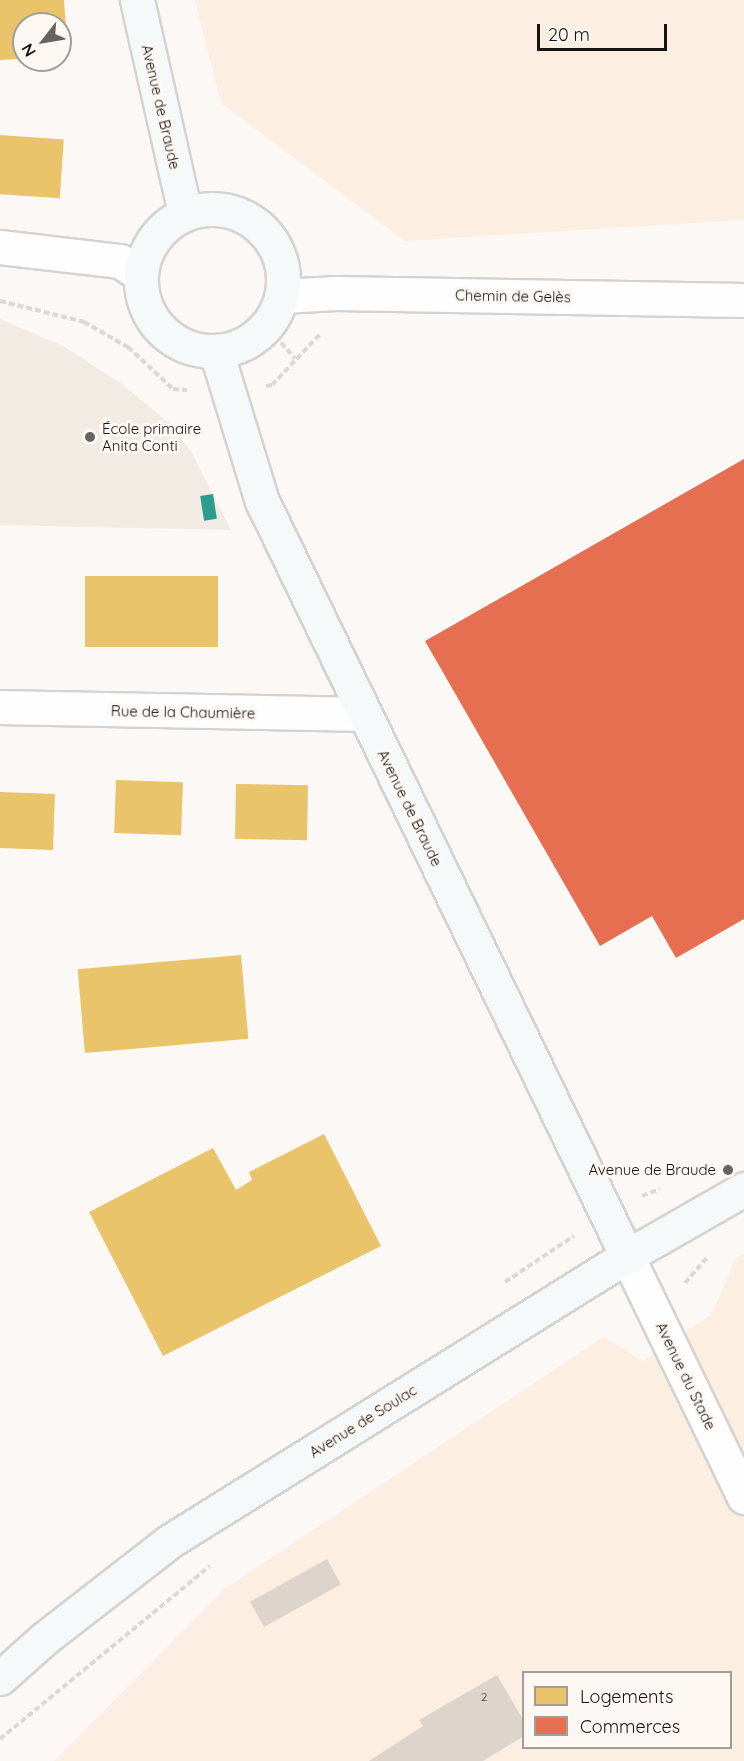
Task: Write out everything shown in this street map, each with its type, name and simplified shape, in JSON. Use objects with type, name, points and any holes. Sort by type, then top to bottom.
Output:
[{"type":"street","name":"Avenue de Braude","points":[[137,0],[185,213]]},
{"type":"street","points":[[208,208],[229,210],[249,219],[267,233],[278,252],[284,274],[282,296],[267,326],[235,348],[216,351],[192,349],[170,338],[153,321],[143,299],[141,275],[154,237],[185,213],[208,208]]},
{"type":"street","points":[[0,247],[120,261],[141,275]]},
{"type":"street","name":"Chemin de Gelès","points":[[282,296],[336,293],[744,300]]},
{"type":"street","name":"Avenue de Braude","points":[[216,351],[225,391],[262,501],[627,1256]]},
{"type":"street","name":"Rue de la Chaumière","points":[[0,707],[365,714]]},
{"type":"street","name":"Avenue de Soulac","points":[[0,1678],[45,1638],[170,1540],[627,1256],[744,1189]]},
{"type":"street","name":"Avenue du Stade","points":[[627,1256],[744,1497]]},
{"type":"path","points":[[0,301],[84,322],[128,347],[173,389],[225,391],[272,385],[295,357],[325,328]]},
{"type":"path","points":[[267,326],[295,357]]},
{"type":"path","points":[[656,1315],[717,1251]]},
{"type":"path","points":[[0,1739],[190,1579],[220,1560]]},
{"type":"shaded area","points":[[195,0],[744,0],[744,220],[405,241],[221,103]]},
{"type":"shaded area","name":"École primaire Anita Conti","points":[[0,319],[63,346],[119,382],[168,422],[191,451],[231,530],[0,525]]},
{"type":"shaded area","points":[[744,1254],[744,1761],[54,1761],[226,1588],[604,1337],[643,1361],[712,1314],[735,1259]]},
{"type":"building: Logements","points":[[0,0],[64,0],[65,12],[12,12],[12,59],[0,60]]},
{"type":"building: Logements","points":[[0,135],[64,139],[60,198],[0,194]]},
{"type":"building: Logements","points":[[85,576],[218,576],[218,647],[85,647]]},
{"type":"building: Logements","points":[[116,780],[183,782],[181,835],[114,833]]},
{"type":"building: Logements","points":[[236,784],[308,785],[307,840],[235,839]]},
{"type":"building: Logements","points":[[0,792],[55,794],[53,850],[0,848]]},
{"type":"building: Logements","points":[[241,955],[248,1039],[85,1053],[78,969]]},
{"type":"building: Logements","points":[[324,1134],[381,1246],[163,1356],[89,1212],[213,1148],[236,1190],[252,1180],[249,1172]]},
{"type":"building: Commerces","points":[[744,459],[744,919],[676,958],[652,916],[600,946],[425,641]]},
{"type":"building: Écoles","points":[[213,494],[217,519],[204,521],[200,496]]},
{"type":"building: Autres","points":[[327,1559],[341,1584],[264,1627],[250,1602]]},
{"type":"building: Autres","points":[[497,1675],[522,1718],[522,1737],[483,1761],[369,1761],[423,1726],[419,1720]]},
{"type":"place","name":"École primaire Anita Conti","points":[[90,437]]},
{"type":"place","name":"Avenue de Braude","points":[[728,1170]]}]
